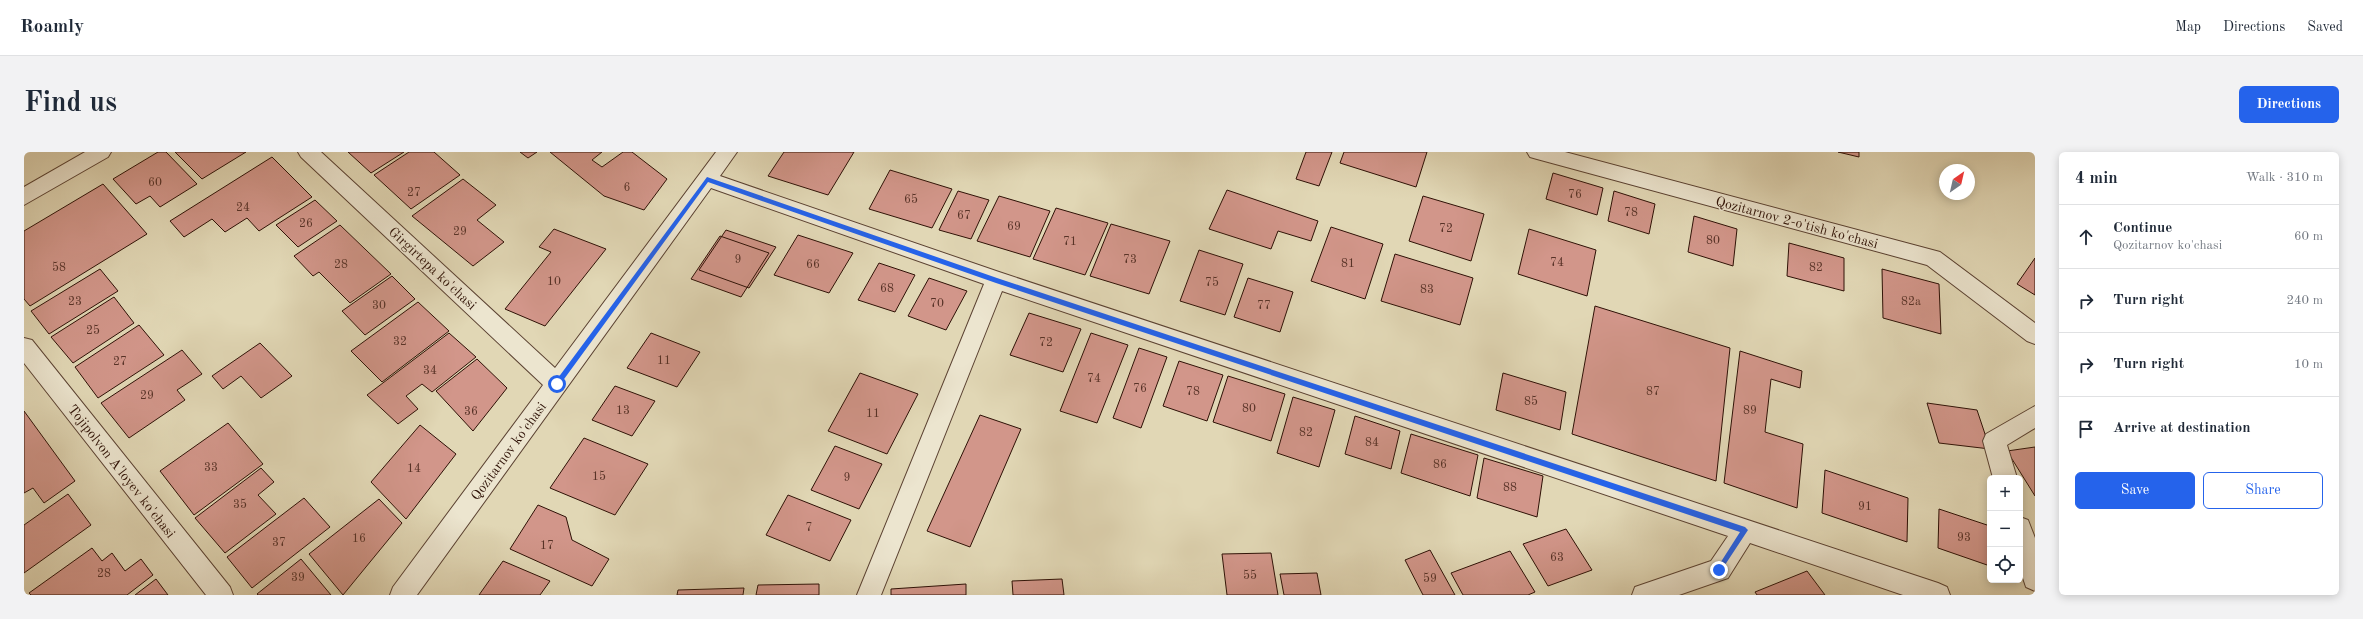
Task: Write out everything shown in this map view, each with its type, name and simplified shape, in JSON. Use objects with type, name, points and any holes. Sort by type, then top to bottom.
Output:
[{"type":"street","points":[[24,197],[101,152]]},
{"type":"street","name":"Girgirtepa ko'chasi","points":[[308,152],[557,384]]},
{"type":"street","name":"Qozitarnov ko'chasi","points":[[402,595],[727,152]]},
{"type":"street","name":"Qozitarnov 2-o'tish ko'chasi","points":[[1537,152],[1568,157],[1933,258],[2035,335]]},
{"type":"street","points":[[707,179],[996,280],[1938,595]]},
{"type":"street","points":[[869,595],[996,280]]},
{"type":"street","name":"Tojipolvon A'loyev ko'chasi","points":[[24,347],[221,595]]},
{"type":"street","points":[[2004,475],[1994,441],[2035,416]]},
{"type":"street","points":[[1644,595],[1719,570],[1745,530]]},
{"type":"street","points":[[2023,538],[2035,579]]},
{"type":"building","points":[[158,152],[166,152],[197,184],[160,207],[150,196],[136,204],[113,179]]},
{"type":"building","points":[[175,152],[246,152],[202,179]]},
{"type":"building","points":[[348,152],[404,152],[371,173]]},
{"type":"building","points":[[409,152],[434,152],[460,175],[411,209],[374,175]]},
{"type":"building","points":[[520,152],[537,152],[528,158]]},
{"type":"building","points":[[550,152],[602,152],[592,160],[602,167],[623,152],[632,152],[667,179],[644,210],[604,196]]},
{"type":"building","points":[[784,152],[854,152],[828,195],[768,176]]},
{"type":"building","points":[[1306,152],[1332,152],[1319,186],[1296,179]]},
{"type":"building","points":[[1344,152],[1427,152],[1416,187],[1340,163]]},
{"type":"building","points":[[1838,152],[1859,152],[1859,157]]},
{"type":"building","points":[[272,157],[312,197],[259,231],[247,218],[225,232],[212,219],[184,237],[170,221]]},
{"type":"building","points":[[890,170],[952,189],[932,228],[869,209]]},
{"type":"building","points":[[1553,173],[1603,188],[1597,215],[1546,199]]},
{"type":"building","points":[[463,179],[496,205],[477,220],[504,242],[473,266],[412,216]]},
{"type":"building","points":[[103,184],[147,234],[30,306],[24,299],[24,231]]},
{"type":"building","points":[[1227,190],[1318,221],[1311,241],[1278,231],[1271,249],[1209,229]]},
{"type":"building","points":[[958,191],[989,200],[971,239],[939,230]]},
{"type":"building","points":[[1614,191],[1655,204],[1649,234],[1608,221]]},
{"type":"building","points":[[999,196],[1050,211],[1030,257],[977,241]]},
{"type":"building","points":[[1423,196],[1484,214],[1471,261],[1409,241]]},
{"type":"building","points":[[315,200],[337,221],[298,247],[276,225]]},
{"type":"building","points":[[1056,208],[1108,223],[1085,275],[1033,259]]},
{"type":"building","points":[[1694,216],[1737,229],[1733,266],[1688,252]]},
{"type":"building","points":[[1111,224],[1170,241],[1149,294],[1090,276]]},
{"type":"building","points":[[340,225],[391,274],[350,303],[319,272],[313,276],[294,256]]},
{"type":"building","points":[[1331,227],[1383,244],[1365,299],[1311,281]]},
{"type":"building","points":[[554,229],[606,249],[545,326],[505,309],[551,252],[539,247]]},
{"type":"building","points":[[1529,229],[1596,250],[1587,296],[1518,274]]},
{"type":"building","points":[[726,230],[776,247],[749,288],[699,270]]},
{"type":"building","points":[[798,235],[853,253],[829,293],[774,275]]},
{"type":"building","points":[[720,236],[769,253],[741,297],[691,279]]},
{"type":"building","points":[[1789,243],[1844,258],[1844,291],[1787,276]]},
{"type":"building","points":[[1199,250],[1243,264],[1225,315],[1180,301]]},
{"type":"building","points":[[1395,254],[1473,278],[1460,325],[1381,301]]},
{"type":"building","points":[[2035,258],[2035,295],[2017,284]]},
{"type":"building","points":[[879,263],[915,275],[895,312],[858,300]]},
{"type":"building","points":[[100,269],[118,291],[49,334],[31,311]]},
{"type":"building","points":[[1882,269],[1939,284],[1941,334],[1883,318]]},
{"type":"building","points":[[392,276],[415,299],[365,335],[342,311]]},
{"type":"building","points":[[929,278],[967,291],[946,330],[908,316]]},
{"type":"building","points":[[1248,278],[1293,292],[1280,332],[1234,317]]},
{"type":"building","points":[[114,297],[134,323],[73,363],[51,337]]},
{"type":"building","points":[[418,302],[449,331],[382,382],[351,351]]},
{"type":"building","points":[[1595,306],[1730,348],[1716,481],[1572,434]]},
{"type":"building","points":[[1029,313],[1081,329],[1063,372],[1010,355]]},
{"type":"building","points":[[139,325],[164,355],[98,398],[75,367]]},
{"type":"building","points":[[449,333],[476,357],[432,392],[422,384],[406,396],[418,409],[398,424],[367,395]]},
{"type":"building","points":[[651,333],[700,352],[677,387],[627,368]]},
{"type":"building","points":[[1091,333],[1128,345],[1097,423],[1060,411]]},
{"type":"building","points":[[260,343],[292,376],[261,398],[241,376],[223,389],[212,376]]},
{"type":"building","points":[[1139,348],[1167,357],[1141,428],[1113,418]]},
{"type":"building","points":[[182,350],[202,374],[177,390],[185,400],[129,438],[101,403]]},
{"type":"building","points":[[1740,351],[1802,371],[1800,388],[1771,379],[1765,432],[1803,444],[1797,508],[1724,483]]},
{"type":"building","points":[[477,359],[507,388],[473,431],[436,391]]},
{"type":"building","points":[[1179,361],[1223,375],[1207,421],[1163,406]]},
{"type":"building","points":[[860,373],[918,394],[887,454],[828,431]]},
{"type":"building","points":[[1503,373],[1566,392],[1560,430],[1496,410]]},
{"type":"building","points":[[1228,376],[1285,394],[1271,441],[1213,422]]},
{"type":"building","points":[[615,386],[655,401],[632,436],[592,420]]},
{"type":"building","points":[[1293,397],[1335,410],[1319,467],[1277,453]]},
{"type":"building","points":[[1927,403],[1977,410],[1990,449],[1939,443]]},
{"type":"building","points":[[24,411],[75,481],[44,503],[33,488],[24,493]]},
{"type":"building","points":[[980,415],[1021,429],[970,547],[927,531]]},
{"type":"building","points":[[1355,416],[1400,431],[1391,469],[1345,454]]},
{"type":"building","points":[[228,423],[263,464],[194,515],[160,471]]},
{"type":"building","points":[[420,425],[456,454],[406,519],[371,482]]},
{"type":"building","points":[[1411,434],[1478,455],[1470,496],[1401,473]]},
{"type":"building","points":[[584,438],[648,464],[615,515],[550,488]]},
{"type":"building","points":[[835,446],[882,464],[859,509],[811,490]]},
{"type":"building","points":[[2035,447],[2035,496],[2023,475],[2007,451]]},
{"type":"building","points":[[1484,458],[1543,476],[1537,517],[1477,498]]},
{"type":"building","points":[[261,468],[274,482],[258,495],[276,514],[225,553],[195,518]]},
{"type":"building","points":[[1825,470],[1908,498],[1907,542],[1822,513]]},
{"type":"building","points":[[68,494],[91,525],[24,573],[24,525]]},
{"type":"building","points":[[788,495],[851,520],[830,561],[766,535]]},
{"type":"building","points":[[304,498],[330,527],[252,588],[227,557]]},
{"type":"building","points":[[379,499],[402,523],[343,595],[309,554]]},
{"type":"building","points":[[538,505],[566,517],[572,540],[609,559],[592,586],[510,549]]},
{"type":"building","points":[[1939,509],[1987,525],[1987,565],[1938,548]]},
{"type":"building","points":[[1566,529],[1592,570],[1548,586],[1523,544]]},
{"type":"building","points":[[92,548],[102,561],[112,553],[125,571],[141,559],[153,575],[127,595],[31,595],[29,593]]},
{"type":"building","points":[[1430,550],[1455,595],[1423,595],[1405,560]]},
{"type":"building","points":[[1510,551],[1535,592],[1528,595],[1463,595],[1451,573]]},
{"type":"building","points":[[1271,553],[1278,595],[1227,595],[1222,554]]},
{"type":"building","points":[[301,559],[331,595],[257,594]]},
{"type":"building","points":[[503,561],[550,581],[540,595],[479,595]]},
{"type":"building","points":[[1807,571],[1825,595],[1757,595],[1755,592]]},
{"type":"building","points":[[1317,573],[1321,595],[1284,595],[1280,574]]},
{"type":"building","points":[[156,579],[168,595],[135,595]]},
{"type":"building","points":[[1062,579],[1064,595],[1013,595],[1012,581]]},
{"type":"building","points":[[819,584],[819,595],[756,595],[758,585]]},
{"type":"building","points":[[966,584],[966,595],[891,595],[891,589]]},
{"type":"building","points":[[744,588],[743,595],[677,595],[678,590]]},
{"type":"route","points":[[557,384],[707,179],[996,280],[1745,530],[1719,570]]}]
